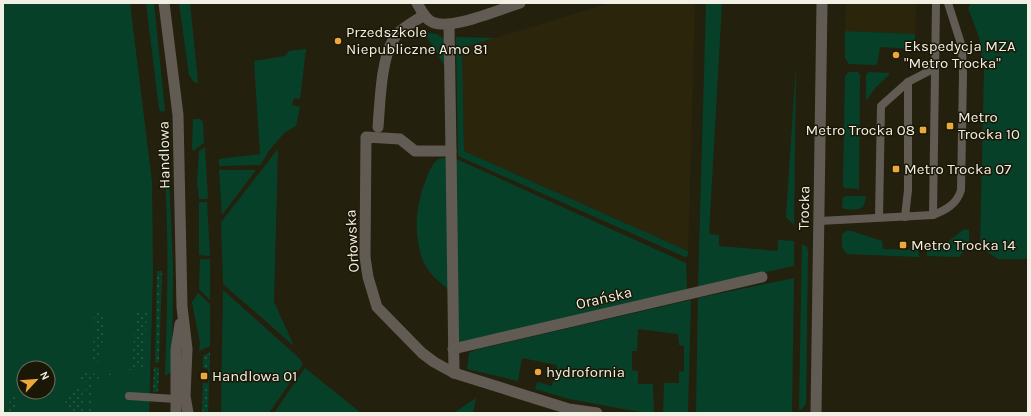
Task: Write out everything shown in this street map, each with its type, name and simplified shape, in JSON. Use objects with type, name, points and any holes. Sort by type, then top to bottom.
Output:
[{"type":"street","name":"Handlowa","points":[[164,3],[178,115],[182,307],[187,349],[185,396],[188,413]]},
{"type":"street","points":[[417,3],[424,15],[432,22],[449,24],[520,3]]},
{"type":"street","name":"Trocka","points":[[816,413],[822,3]]},
{"type":"street","points":[[378,128],[381,79],[391,44],[398,34],[424,15]]},
{"type":"street","points":[[449,24],[454,373]]},
{"type":"street","name":"Orłowska","points":[[451,151],[415,151],[400,139],[366,137],[365,243],[368,277],[377,307],[422,353],[454,373],[569,409],[597,413]]},
{"type":"street","name":"Orańska","points":[[453,349],[762,277]]},
{"type":"street","name":"Handlowa","points":[[176,413],[176,350],[182,307]]},
{"type":"lane","points":[[933,214],[936,3]]},
{"type":"lane","points":[[819,221],[879,217],[905,217],[933,214],[948,209],[960,196],[963,73],[962,48],[948,3]]},
{"type":"lane","points":[[879,217],[881,106],[908,82],[935,68]]},
{"type":"lane","points":[[905,217],[908,190],[908,82]]},
{"type":"lane","points":[[129,396],[176,399]]},
{"type":"shaded area","points":[[610,3],[695,3],[688,251],[464,151],[462,48]]},
{"type":"shaded area","points":[[846,3],[916,3],[915,34],[845,31]]},
{"type":"green space","points":[[3,3],[130,3],[152,182],[153,272],[149,413],[3,413]]},
{"type":"green space","points":[[146,3],[154,4],[165,111],[161,112],[159,109]]},
{"type":"green space","points":[[179,3],[190,3],[198,83],[194,82],[189,75]]},
{"type":"green space","points":[[706,3],[722,3],[709,234],[719,235],[719,246],[778,251],[778,240],[794,241],[794,266],[698,287]]},
{"type":"green space","points":[[971,3],[1026,3],[1028,5],[1028,259],[998,259],[980,247],[984,71],[979,37],[968,8]]},
{"type":"green space","points":[[845,31],[915,34],[915,49],[880,47],[877,65],[849,64],[845,58]]},
{"type":"green space","points":[[424,32],[436,34],[444,38],[444,65]]},
{"type":"green space","points":[[456,37],[494,38],[462,48],[464,151],[688,251],[688,256],[685,257],[458,156]]},
{"type":"green space","points":[[306,49],[300,99],[294,98],[292,105],[300,107],[296,126],[285,132],[267,153],[260,165],[219,166],[219,159],[260,154],[254,61],[285,56],[289,51]]},
{"type":"green space","points":[[796,65],[794,225],[786,217]]},
{"type":"green space","points":[[849,72],[858,72],[860,75],[859,189],[845,188],[843,186],[845,76]]},
{"type":"green space","points":[[869,72],[889,73],[889,75],[876,87],[866,101],[866,75]]},
{"type":"green space","points":[[193,119],[200,119],[203,122],[204,143],[193,151],[192,148]]},
{"type":"green space","points":[[162,121],[166,121],[167,133],[173,266],[172,371],[167,375],[165,375],[167,218],[160,124]]},
{"type":"green space","points":[[205,147],[208,199],[199,199],[197,182],[199,151]]},
{"type":"green space","points":[[278,149],[274,302],[294,346],[223,284],[221,222]]},
{"type":"green space","points":[[447,158],[449,290],[433,276],[426,267],[419,248],[417,237],[418,207],[423,187],[432,166],[438,159]]},
{"type":"green space","points":[[454,158],[686,263],[687,291],[457,343]]},
{"type":"green space","points":[[219,170],[256,170],[222,215]]},
{"type":"green space","points":[[845,196],[865,196],[866,198],[863,207],[852,210],[842,208],[843,198]]},
{"type":"green space","points":[[199,202],[207,202],[210,256],[199,255]]},
{"type":"green space","points":[[964,229],[969,230],[969,245],[959,257],[927,256],[927,245],[945,244]]},
{"type":"green space","points":[[847,231],[852,231],[882,241],[883,249],[918,250],[919,257],[847,254],[842,247],[842,234]]},
{"type":"green space","points":[[802,244],[807,247],[808,252],[806,404],[799,410]]},
{"type":"green space","points":[[200,259],[210,259],[210,300],[199,289]]},
{"type":"green space","points":[[157,271],[162,271],[159,362],[155,363]]},
{"type":"green space","points":[[794,278],[792,413],[696,413],[698,298]]},
{"type":"green space","points":[[223,290],[299,358],[303,364],[269,413],[221,413]]},
{"type":"green space","points":[[198,293],[210,304],[210,346],[199,351],[200,343],[192,302]]},
{"type":"green space","points":[[691,300],[688,413],[663,413],[664,383],[679,383],[679,372],[684,371],[684,346],[679,345],[678,334],[638,329],[637,351],[632,351],[632,370],[638,371],[638,384],[653,384],[654,413],[645,413],[569,399],[535,389],[537,382],[552,386],[557,365],[522,358],[518,381],[467,369],[469,353],[475,350]]},
{"type":"green space","points":[[139,310],[147,313],[143,365],[149,364],[81,383],[79,380],[84,370],[90,373],[102,375],[132,368],[136,311]]},
{"type":"green space","points":[[102,311],[104,335],[98,362],[91,360],[95,333],[94,312]]},
{"type":"green space","points":[[210,352],[208,413],[202,413],[203,383],[208,383],[208,369],[203,368],[203,356]]},
{"type":"green space","points":[[154,367],[159,368],[158,392],[153,392]]},
{"type":"green space","points":[[305,368],[361,413],[274,413]]},
{"type":"green space","points":[[91,384],[94,413],[88,413],[86,386]]},
{"type":"green space","points":[[82,387],[84,413],[77,413],[67,409],[65,403],[73,391]]},
{"type":"green space","points":[[13,396],[16,398],[16,410],[12,413],[4,413]]},
{"type":"green space","points":[[476,398],[473,413],[454,413]]},
{"type":"place","name":"Przedszkole Niepubliczne Amo 81","points":[[338,41]]},
{"type":"place","name":"Ekspedycja MZA \"Metro Trocka\"","points":[[896,55]]},
{"type":"place","name":"Metro Trocka 10","points":[[950,126]]},
{"type":"place","name":"Metro Trocka 08","points":[[923,130]]},
{"type":"place","name":"Metro Trocka 07","points":[[896,169]]},
{"type":"place","name":"Metro Trocka 14","points":[[903,245]]},
{"type":"place","name":"hydrofornia","points":[[538,372]]},
{"type":"place","name":"Handlowa 01","points":[[204,376]]}]
